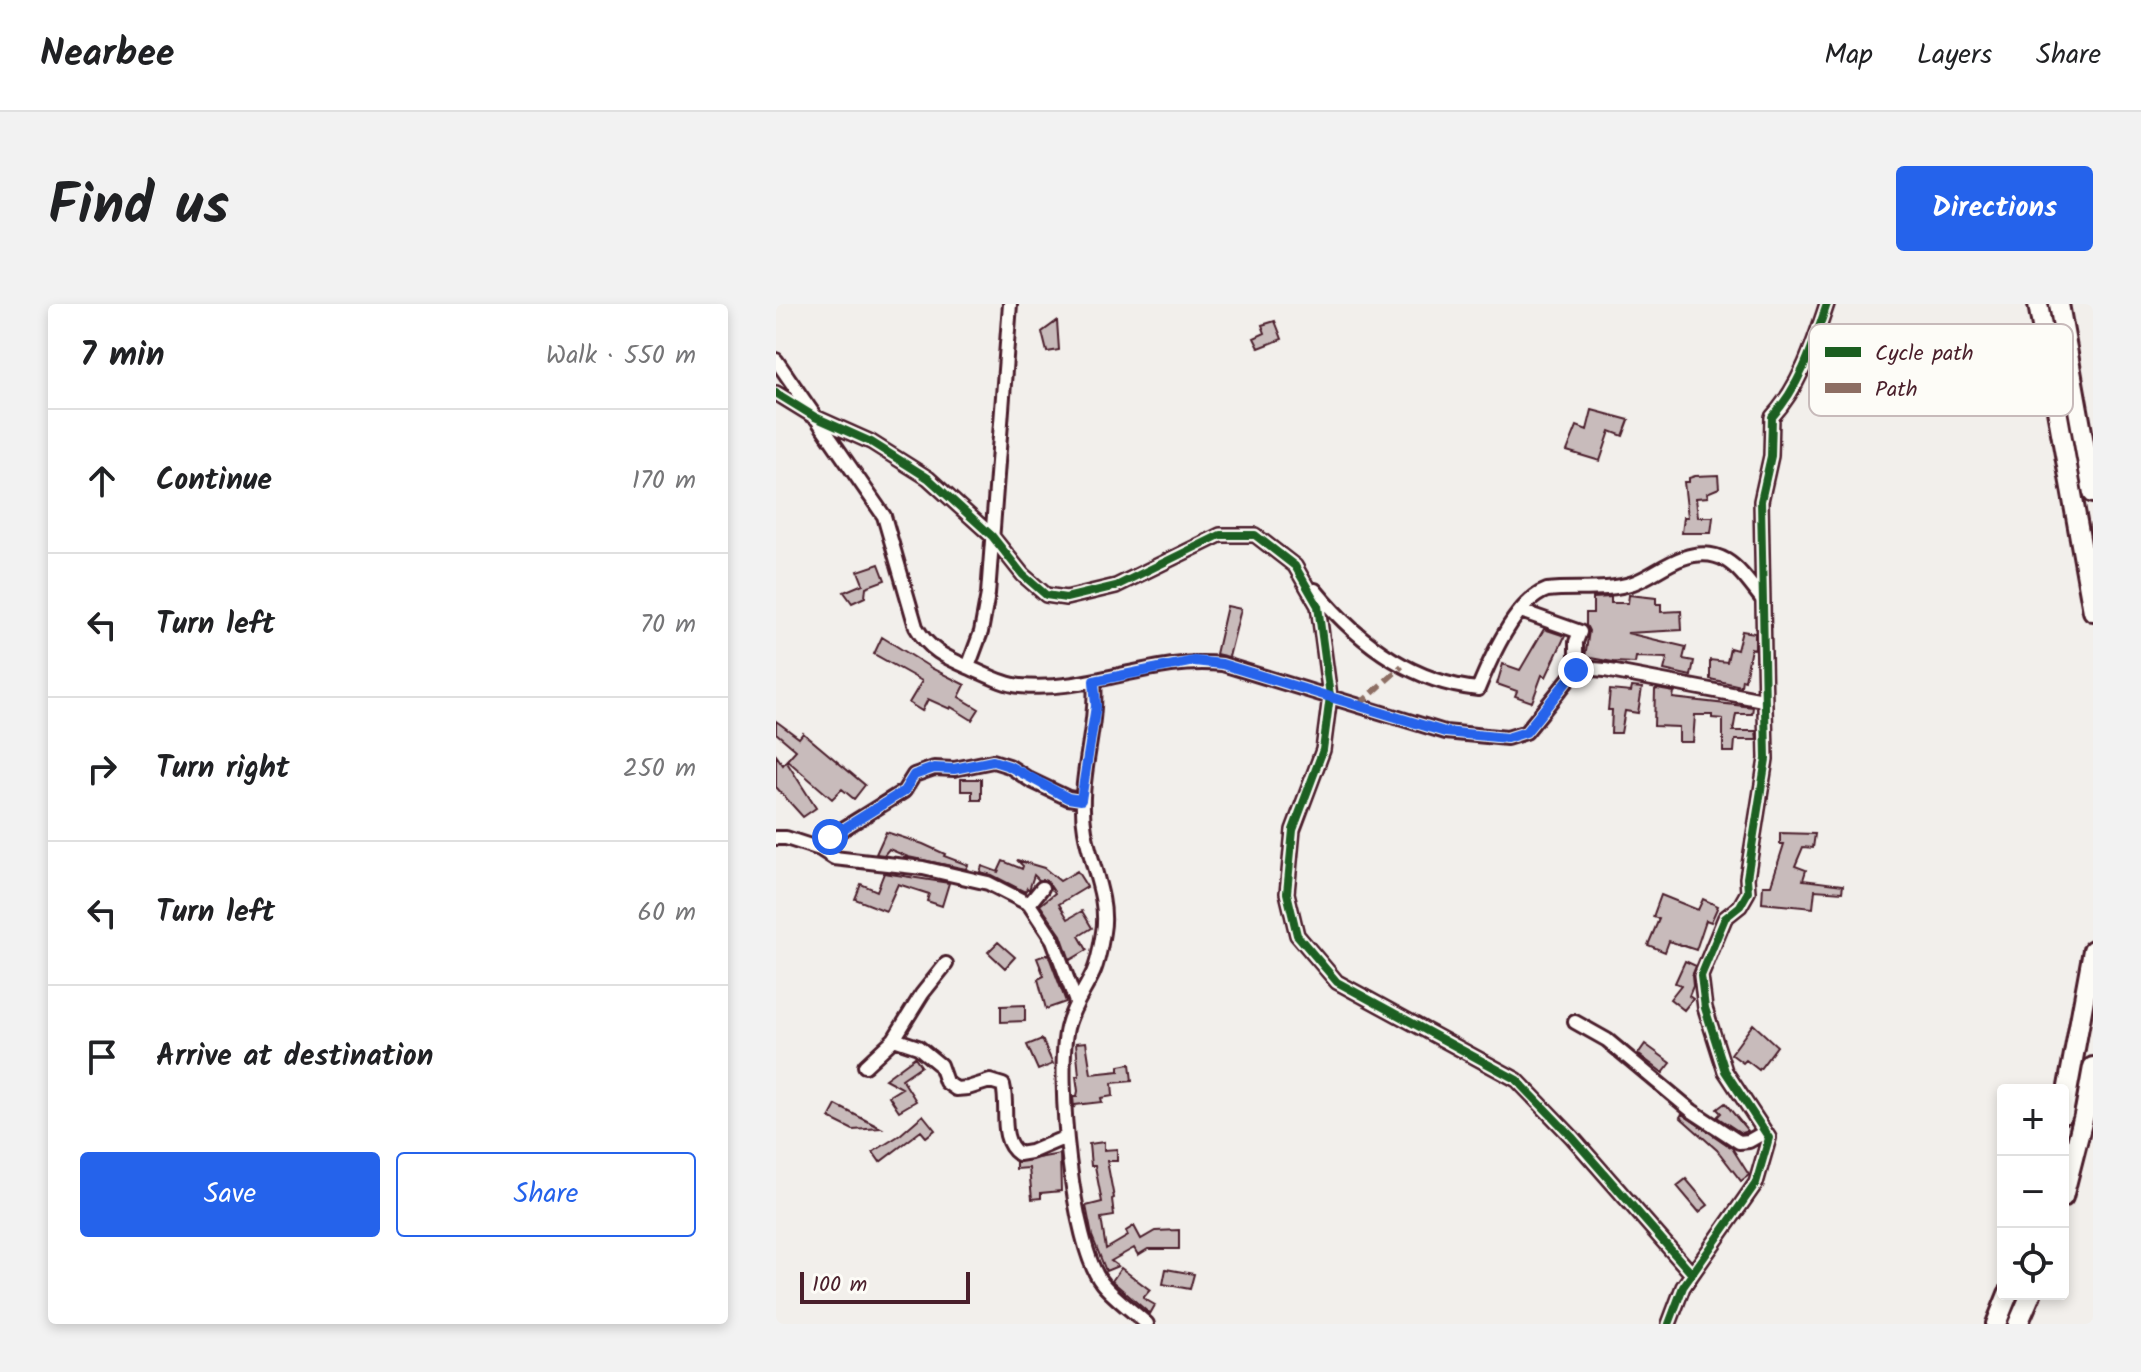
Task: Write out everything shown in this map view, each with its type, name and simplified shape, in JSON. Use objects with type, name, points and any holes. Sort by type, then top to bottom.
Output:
[{"type":"highway","points":[[2038,304],[2042,324]]},
{"type":"highway","points":[[2059,304],[2063,324]]},
{"type":"highway","points":[[2073,382],[2093,493]]},
{"type":"highway","points":[[2058,416],[2093,611]]},
{"type":"highway","points":[[2068,1084],[2093,950]]},
{"type":"highway","points":[[2069,1174],[2093,1067]]},
{"type":"highway","points":[[1996,1324],[2006,1300]]},
{"type":"highway","points":[[2018,1324],[2028,1300]]},
{"type":"street","points":[[968,667],[981,632],[988,594],[1010,304]]},
{"type":"street","points":[[1821,324],[1827,304]]},
{"type":"street","points":[[1669,1324],[1683,1287],[1756,1183],[1769,1138],[1725,1071],[1705,1008],[1701,976],[1725,918],[1740,906],[1748,892],[1747,878],[1766,759],[1761,501],[1771,456],[1772,417],[1789,399],[1809,358]]},
{"type":"street","points":[[776,360],[884,516],[922,639],[938,654],[1018,686],[1094,681],[1194,661],[1222,664],[1445,732],[1507,738],[1526,732],[1576,670],[1582,668],[1763,700]]},
{"type":"street","points":[[776,393],[815,417],[871,442],[928,478],[992,536],[1023,575],[1046,595],[1066,598],[1116,586],[1220,535],[1255,535],[1295,566],[1339,619],[1388,659],[1427,678],[1457,687],[1478,689],[1521,611],[1535,594],[1547,590],[1632,584],[1683,558],[1702,554],[1725,558],[1762,600]]},
{"type":"street","points":[[1295,566],[1318,606],[1330,696],[1323,750],[1293,830],[1287,893],[1297,935],[1337,982],[1517,1080],[1572,1137],[1692,1274]]},
{"type":"street","points":[[1521,611],[1580,632],[1576,642],[1576,670]]},
{"type":"street","points":[[1094,681],[1096,706],[1081,800],[1085,832],[1103,907],[1104,929],[1094,972],[1076,1002],[1067,1029],[1063,1065],[1066,1137],[1088,1256],[1101,1283],[1147,1324]]},
{"type":"street","points":[[820,849],[830,837],[904,791],[914,775],[934,768],[954,769],[993,761],[1009,766],[1068,798],[1081,800]]},
{"type":"street","points":[[776,838],[786,838],[820,849],[834,858],[923,868],[988,883],[1029,904],[1053,940],[1076,1002]]},
{"type":"street","points":[[1029,904],[1042,888]]},
{"type":"street","points":[[865,1066],[894,1039],[922,994],[946,964]]},
{"type":"street","points":[[1575,1022],[1607,1040],[1692,1111],[1739,1142],[1749,1141],[1765,1132]]},
{"type":"street","points":[[894,1039],[918,1047],[940,1065],[946,1082],[956,1089],[990,1081],[1003,1085],[1007,1099],[1006,1139],[1010,1148],[1019,1154],[1066,1137]]},
{"type":"building","points":[[1057,321],[1059,350],[1047,352],[1042,332]]},
{"type":"building","points":[[1275,321],[1282,339],[1259,348],[1254,338],[1265,333],[1262,325]]},
{"type":"building","points":[[1592,410],[1629,420],[1623,436],[1610,431],[1600,461],[1567,451],[1577,426],[1587,430]]},
{"type":"building","points":[[1718,475],[1719,488],[1707,493],[1708,497],[1696,498],[1698,517],[1713,517],[1711,533],[1682,533],[1684,517],[1688,517],[1684,482],[1695,476]]},
{"type":"building","points":[[879,564],[885,580],[866,587],[865,597],[852,603],[844,592],[863,584],[858,571]]},
{"type":"building","points":[[1629,595],[1656,598],[1656,604],[1661,604],[1661,612],[1681,611],[1682,630],[1627,633],[1686,647],[1683,659],[1694,661],[1691,676],[1664,670],[1667,658],[1636,657],[1635,663],[1585,657],[1589,631],[1586,613],[1593,613],[1593,598],[1611,597],[1611,603],[1628,603]]},
{"type":"building","points":[[1227,606],[1241,609],[1229,657],[1216,654]]},
{"type":"building","points":[[1544,629],[1565,636],[1546,677],[1542,675],[1532,702],[1515,696],[1517,691],[1497,684],[1503,664],[1520,670]]},
{"type":"building","points":[[1742,631],[1755,633],[1755,647],[1751,648],[1741,686],[1710,679],[1710,660],[1727,662],[1730,648],[1737,650]]},
{"type":"building","points":[[882,637],[965,685],[959,697],[979,709],[972,720],[951,707],[928,699],[922,711],[909,703],[922,681],[874,654]]},
{"type":"building","points":[[1632,687],[1642,688],[1638,713],[1625,711],[1621,733],[1611,733],[1612,710],[1608,710],[1610,690],[1631,692]]},
{"type":"building","points":[[1657,689],[1674,692],[1673,698],[1753,707],[1752,714],[1736,714],[1733,731],[1756,731],[1757,740],[1735,740],[1734,752],[1723,752],[1723,719],[1712,718],[1712,715],[1695,715],[1693,742],[1679,742],[1679,727],[1654,726]]},
{"type":"building","points":[[776,721],[799,738],[803,733],[865,785],[854,799],[842,789],[832,799],[787,760],[796,750],[776,733]]},
{"type":"building","points":[[776,755],[783,765],[786,761],[816,808],[803,817],[776,787]]},
{"type":"building","points":[[961,779],[981,779],[981,800],[972,800],[972,791],[961,791]]},
{"type":"building","points":[[886,832],[923,844],[968,865],[966,869],[908,857],[889,849],[884,855],[876,854]]},
{"type":"building","points":[[1780,833],[1815,834],[1813,848],[1803,847],[1795,866],[1806,870],[1803,880],[1843,885],[1842,892],[1815,890],[1813,908],[1762,903],[1763,885],[1771,885],[1784,844],[1780,844]]},
{"type":"building","points":[[1017,860],[1044,868],[1060,881],[1077,871],[1087,887],[1059,904],[1068,919],[1082,911],[1092,928],[1079,936],[1087,950],[1070,960],[1061,935],[1040,905],[1055,893],[1047,881],[1039,880],[1034,875],[1029,890],[1027,888],[1025,892],[980,872],[982,866],[998,872],[1003,861],[1022,869]]},
{"type":"building","points":[[884,873],[949,883],[942,906],[927,901],[929,894],[898,884],[886,911],[855,899],[861,884],[877,891]]},
{"type":"building","points":[[1661,895],[1698,910],[1703,899],[1718,906],[1711,922],[1706,920],[1696,950],[1669,941],[1665,952],[1648,945],[1659,919],[1653,917]]},
{"type":"building","points":[[998,942],[1015,957],[1005,968],[988,952]]},
{"type":"building","points":[[1048,954],[1066,1002],[1046,1009],[1038,979],[1044,976],[1037,958]]},
{"type":"building","points":[[1685,961],[1696,966],[1689,996],[1693,999],[1684,1010],[1670,999],[1681,985],[1675,983]]},
{"type":"building","points":[[1025,1005],[1025,1021],[1001,1022],[1001,1006]]},
{"type":"building","points":[[1753,1024],[1777,1046],[1759,1070],[1731,1054]]},
{"type":"building","points":[[1042,1039],[1053,1064],[1038,1070],[1027,1045]]},
{"type":"building","points":[[1086,1042],[1091,1074],[1119,1071],[1119,1066],[1130,1064],[1132,1081],[1112,1083],[1113,1096],[1101,1098],[1102,1102],[1075,1105],[1074,1108],[1073,1096],[1077,1096],[1078,1091],[1076,1076],[1079,1076],[1076,1043]]},
{"type":"building","points":[[1645,1044],[1671,1063],[1663,1073],[1638,1054]]},
{"type":"building","points":[[915,1057],[921,1066],[902,1079],[916,1101],[899,1111],[889,1096],[902,1088],[885,1079]]},
{"type":"building","points":[[1725,1103],[1748,1131],[1741,1133],[1717,1117],[1721,1113],[1717,1109]]},
{"type":"building","points":[[836,1105],[881,1128],[853,1130],[829,1118]]},
{"type":"building","points":[[1682,1114],[1732,1148],[1749,1175],[1741,1181],[1717,1150],[1680,1117]]},
{"type":"building","points":[[923,1115],[935,1130],[926,1137],[921,1131],[880,1162],[873,1152]]},
{"type":"building","points":[[1104,1142],[1104,1150],[1117,1149],[1117,1161],[1107,1161],[1114,1216],[1101,1218],[1106,1249],[1128,1236],[1126,1231],[1134,1226],[1141,1239],[1155,1231],[1179,1230],[1179,1249],[1148,1249],[1138,1255],[1134,1248],[1111,1261],[1118,1266],[1106,1271],[1092,1236],[1086,1206],[1102,1202],[1095,1166],[1091,1166],[1089,1144]]},
{"type":"building","points":[[1060,1154],[1061,1191],[1041,1193],[1041,1198],[1032,1199],[1029,1168],[1016,1169],[1016,1162]]},
{"type":"building","points":[[1686,1179],[1708,1205],[1699,1212],[1677,1186]]},
{"type":"building","points":[[1121,1268],[1150,1290],[1143,1298],[1155,1305],[1150,1314],[1112,1281]]},
{"type":"building","points":[[1166,1269],[1194,1274],[1190,1289],[1163,1284]]},
{"type":"marked path","points":[[1359,705],[1402,666]]},
{"type":"cycle path","points":[[1820,324],[1827,304]]},
{"type":"cycle path","points":[[1669,1324],[1683,1287],[1756,1183],[1769,1138],[1725,1071],[1705,1008],[1701,976],[1725,918],[1740,906],[1748,892],[1747,878],[1766,759],[1761,501],[1771,456],[1772,417],[1791,392],[1809,353]]},
{"type":"cycle path","points":[[776,393],[815,417],[871,442],[928,478],[992,536],[1023,575],[1046,595],[1066,598],[1116,586],[1220,535],[1255,535],[1295,566],[1318,606],[1330,696],[1323,750],[1293,830],[1287,893],[1297,935],[1337,982],[1517,1080],[1572,1137],[1692,1274]]},
{"type":"route","points":[[830,837],[904,791],[914,775],[934,768],[954,769],[993,761],[1009,766],[1068,798],[1081,800],[1096,706],[1094,681],[1161,666],[1194,661],[1222,664],[1445,732],[1507,738],[1526,732],[1576,670]]}]
